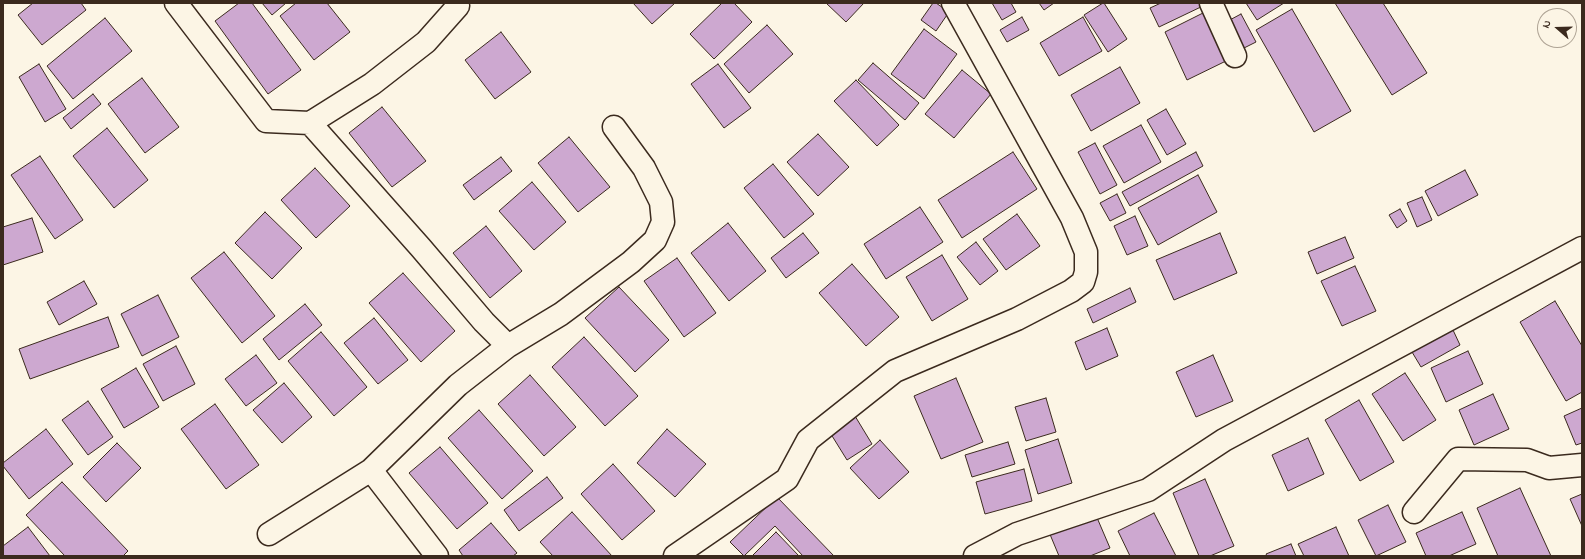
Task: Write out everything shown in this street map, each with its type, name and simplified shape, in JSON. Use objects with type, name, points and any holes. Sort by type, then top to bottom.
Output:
[{"type":"street","points":[[176,3],[266,121],[310,123],[372,84],[426,42],[458,6]]},
{"type":"street","points":[[687,553],[787,479],[808,440],[895,371],[1017,319],[1071,292],[1083,282],[1086,272],[1086,252],[1072,218],[953,3]]},
{"type":"street","points":[[1211,3],[1235,56]]},
{"type":"street","points":[[310,123],[421,248],[484,322],[508,346]]},
{"type":"street","points":[[269,534],[371,470],[458,385],[508,346],[561,314],[631,262],[655,240],[663,222],[661,202],[644,168],[614,127]]},
{"type":"street","points":[[975,556],[1017,534],[1148,490],[1224,440],[1582,248]]},
{"type":"street","points":[[1414,512],[1458,459],[1527,460],[1549,468],[1582,465]]},
{"type":"street","points":[[371,470],[437,556]]},
{"type":"building","points":[[33,3],[81,3],[86,10],[42,45],[18,15]]},
{"type":"building","points":[[239,3],[252,3],[301,70],[268,94],[215,21]]},
{"type":"building","points":[[262,3],[286,3],[272,15]]},
{"type":"building","points":[[296,3],[327,3],[350,32],[314,60],[280,16]]},
{"type":"building","points":[[633,3],[675,3],[652,24]]},
{"type":"building","points":[[722,3],[734,3],[752,22],[714,59],[690,34]]},
{"type":"building","points":[[826,3],[864,3],[846,22]]},
{"type":"building","points":[[933,3],[936,3],[949,12],[936,31],[921,20]]},
{"type":"building","points":[[992,3],[1011,3],[1016,12],[1002,20]]},
{"type":"building","points":[[1039,3],[1054,3],[1044,10]]},
{"type":"building","points":[[1103,3],[1127,39],[1108,52],[1084,15]]},
{"type":"building","points":[[1161,3],[1204,3],[1205,5],[1159,27],[1150,8]]},
{"type":"building","points":[[1246,3],[1284,3],[1257,20]]},
{"type":"building","points":[[1335,3],[1383,3],[1427,73],[1392,95]]},
{"type":"building","points":[[1292,9],[1351,111],[1314,132],[1256,30]]},
{"type":"building","points":[[1205,12],[1228,60],[1187,80],[1165,32]]},
{"type":"building","points":[[1241,14],[1256,42],[1242,49],[1226,22]]},
{"type":"building","points":[[1022,17],[1029,30],[1007,42],[1000,30]]},
{"type":"building","points":[[1083,17],[1102,51],[1059,76],[1040,43]]},
{"type":"building","points":[[105,18],[132,51],[73,99],[47,66]]},
{"type":"building","points":[[767,25],[793,54],[749,93],[724,64]]},
{"type":"building","points":[[924,29],[957,54],[924,99],[891,74]]},
{"type":"building","points":[[501,32],[531,72],[495,99],[465,60]]},
{"type":"building","points":[[873,63],[919,103],[905,120],[858,80]]},
{"type":"building","points":[[39,64],[66,109],[45,122],[19,77]]},
{"type":"building","points":[[718,64],[751,108],[724,128],[691,84]]},
{"type":"building","points":[[1120,67],[1140,103],[1091,131],[1071,95]]},
{"type":"building","points":[[962,70],[991,94],[954,138],[925,114]]},
{"type":"building","points":[[142,78],[179,127],[145,153],[108,104]]},
{"type":"building","points":[[856,80],[899,125],[877,146],[834,101]]},
{"type":"building","points":[[93,94],[101,104],[71,129],[63,118]]},
{"type":"building","points":[[382,107],[426,161],[392,187],[349,133]]},
{"type":"building","points":[[1166,109],[1186,144],[1167,155],[1147,120]]},
{"type":"building","points":[[1141,125],[1161,162],[1124,183],[1103,146]]},
{"type":"building","points":[[107,128],[148,180],[114,208],[73,156]]},
{"type":"building","points":[[818,134],[849,167],[818,196],[787,162]]},
{"type":"building","points":[[569,137],[610,187],[578,212],[538,163]]},
{"type":"building","points":[[1095,143],[1117,185],[1100,194],[1078,152]]},
{"type":"building","points":[[1013,152],[1037,189],[962,238],[938,200]]},
{"type":"building","points":[[1196,152],[1203,166],[1130,206],[1122,192]]},
{"type":"building","points":[[40,156],[83,220],[55,239],[11,175]]},
{"type":"building","points":[[501,157],[512,171],[474,200],[463,185]]},
{"type":"building","points":[[773,164],[814,214],[784,238],[744,188]]},
{"type":"building","points":[[315,168],[350,206],[316,238],[281,200]]},
{"type":"building","points":[[1465,170],[1478,195],[1438,216],[1425,191]]},
{"type":"building","points":[[1198,175],[1217,212],[1158,245],[1138,208]]},
{"type":"building","points":[[532,182],[566,222],[534,250],[499,211]]},
{"type":"building","points":[[1117,194],[1126,213],[1110,221],[1100,203]]},
{"type":"building","points":[[1422,197],[1432,220],[1417,227],[1407,203]]},
{"type":"building","points":[[920,207],[943,242],[886,279],[864,244]]},
{"type":"building","points":[[1400,209],[1407,221],[1397,228],[1389,215]]},
{"type":"building","points":[[265,212],[302,248],[272,279],[235,243]]},
{"type":"building","points":[[1017,214],[1040,246],[1006,270],[983,239]]},
{"type":"building","points":[[1135,216],[1148,246],[1127,255],[1114,226]]},
{"type":"building","points":[[32,218],[43,252],[3,265],[3,227]]},
{"type":"building","points":[[728,223],[766,271],[729,301],[691,253]]},
{"type":"building","points":[[486,226],[522,271],[490,298],[453,253]]},
{"type":"building","points":[[803,233],[819,253],[786,278],[771,258]]},
{"type":"building","points":[[1220,233],[1237,273],[1174,300],[1156,260]]},
{"type":"building","points":[[1345,237],[1354,258],[1317,274],[1308,252]]},
{"type":"building","points":[[976,242],[998,271],[980,285],[957,257]]},
{"type":"building","points":[[224,252],[275,316],[242,343],[191,278]]},
{"type":"building","points":[[942,255],[968,299],[932,321],[906,277]]},
{"type":"building","points":[[677,258],[716,313],[684,337],[644,281]]},
{"type":"building","points":[[852,264],[899,317],[866,346],[819,293]]},
{"type":"building","points":[[1355,266],[1376,311],[1342,326],[1321,281]]},
{"type":"building","points":[[403,273],[455,331],[421,362],[369,303]]},
{"type":"building","points":[[84,281],[97,304],[59,325],[47,302]]},
{"type":"building","points":[[619,287],[669,340],[635,372],[585,318]]},
{"type":"building","points":[[1130,288],[1136,302],[1093,323],[1087,309]]},
{"type":"building","points":[[158,295],[179,337],[142,356],[121,314]]},
{"type":"building","points":[[1555,301],[1582,346],[1582,392],[1566,401],[1520,322]]},
{"type":"building","points":[[305,304],[322,325],[279,360],[263,339]]},
{"type":"building","points":[[108,317],[119,347],[30,379],[19,349]]},
{"type":"building","points":[[374,318],[408,360],[378,384],[344,343]]},
{"type":"building","points":[[1107,328],[1118,356],[1086,370],[1075,342]]},
{"type":"building","points":[[1453,330],[1460,345],[1421,367],[1412,352]]},
{"type":"building","points":[[321,332],[367,387],[334,416],[288,361]]},
{"type":"building","points":[[584,337],[638,396],[605,426],[552,367]]},
{"type":"building","points":[[176,346],[195,384],[163,401],[143,364]]},
{"type":"building","points":[[1468,351],[1483,384],[1446,402],[1431,368]]},
{"type":"building","points":[[256,355],[277,383],[246,406],[225,379]]},
{"type":"building","points":[[1213,355],[1233,401],[1196,417],[1176,372]]},
{"type":"building","points":[[136,368],[159,407],[124,428],[101,389]]},
{"type":"building","points":[[1405,373],[1436,420],[1403,441],[1372,394]]},
{"type":"building","points":[[530,375],[576,427],[544,456],[498,404]]},
{"type":"building","points":[[956,378],[983,442],[941,459],[914,396]]},
{"type":"building","points":[[284,383],[312,417],[282,443],[253,410]]},
{"type":"building","points":[[1493,394],[1509,429],[1474,445],[1459,410]]},
{"type":"building","points":[[1046,398],[1056,432],[1026,441],[1015,407]]},
{"type":"building","points":[[1359,400],[1394,462],[1360,481],[1325,420]]},
{"type":"building","points":[[88,401],[113,437],[88,455],[62,420]]},
{"type":"building","points":[[215,404],[259,465],[226,489],[181,429]]},
{"type":"building","points":[[1582,408],[1582,443],[1576,445],[1564,416]]},
{"type":"building","points":[[479,410],[533,471],[502,499],[448,438]]},
{"type":"building","points":[[855,416],[872,444],[847,460],[829,431]]},
{"type":"building","points":[[46,429],[73,464],[29,499],[3,466],[3,463]]},
{"type":"building","points":[[667,429],[706,464],[675,497],[637,463]]},
{"type":"building","points":[[1308,438],[1324,474],[1288,491],[1272,455]]},
{"type":"building","points":[[1058,439],[1072,483],[1038,494],[1025,450]]},
{"type":"building","points":[[880,440],[909,472],[879,499],[850,468]]},
{"type":"building","points":[[1008,442],[1015,464],[972,477],[965,455]]},
{"type":"building","points":[[117,443],[141,468],[106,502],[83,477]]},
{"type":"building","points":[[440,447],[488,503],[457,529],[409,473]]},
{"type":"building","points":[[613,464],[655,511],[622,540],[581,494]]},
{"type":"building","points":[[1024,469],[1032,501],[985,514],[976,482]]},
{"type":"building","points":[[547,477],[563,498],[519,531],[504,510]]},
{"type":"building","points":[[1205,479],[1234,546],[1210,556],[1199,556],[1173,493]]},
{"type":"building","points":[[62,482],[128,551],[123,556],[65,556],[26,515]]},
{"type":"building","points":[[1520,488],[1551,556],[1498,556],[1477,508]]},
{"type":"building","points":[[1582,494],[1582,526],[1570,499]]},
{"type":"building","points":[[777,497],[834,556],[803,556],[775,526],[744,556],[730,542]]},
{"type":"building","points":[[1388,505],[1406,542],[1376,556],[1358,520]]},
{"type":"building","points":[[572,512],[612,556],[553,556],[540,542]]},
{"type":"building","points":[[1462,512],[1476,544],[1449,556],[1426,556],[1416,533]]},
{"type":"building","points":[[1095,513],[1110,548],[1090,556],[1059,556],[1049,532]]},
{"type":"building","points":[[1154,513],[1176,556],[1130,556],[1118,531]]},
{"type":"building","points":[[491,523],[517,553],[513,556],[463,556],[459,550]]},
{"type":"building","points":[[28,527],[50,556],[3,556],[3,546]]},
{"type":"building","points":[[1336,527],[1349,556],[1304,556],[1298,544]]},
{"type":"building","points":[[776,532],[799,556],[752,556]]},
{"type":"building","points":[[1291,544],[1296,556],[1267,556],[1266,554]]}]
